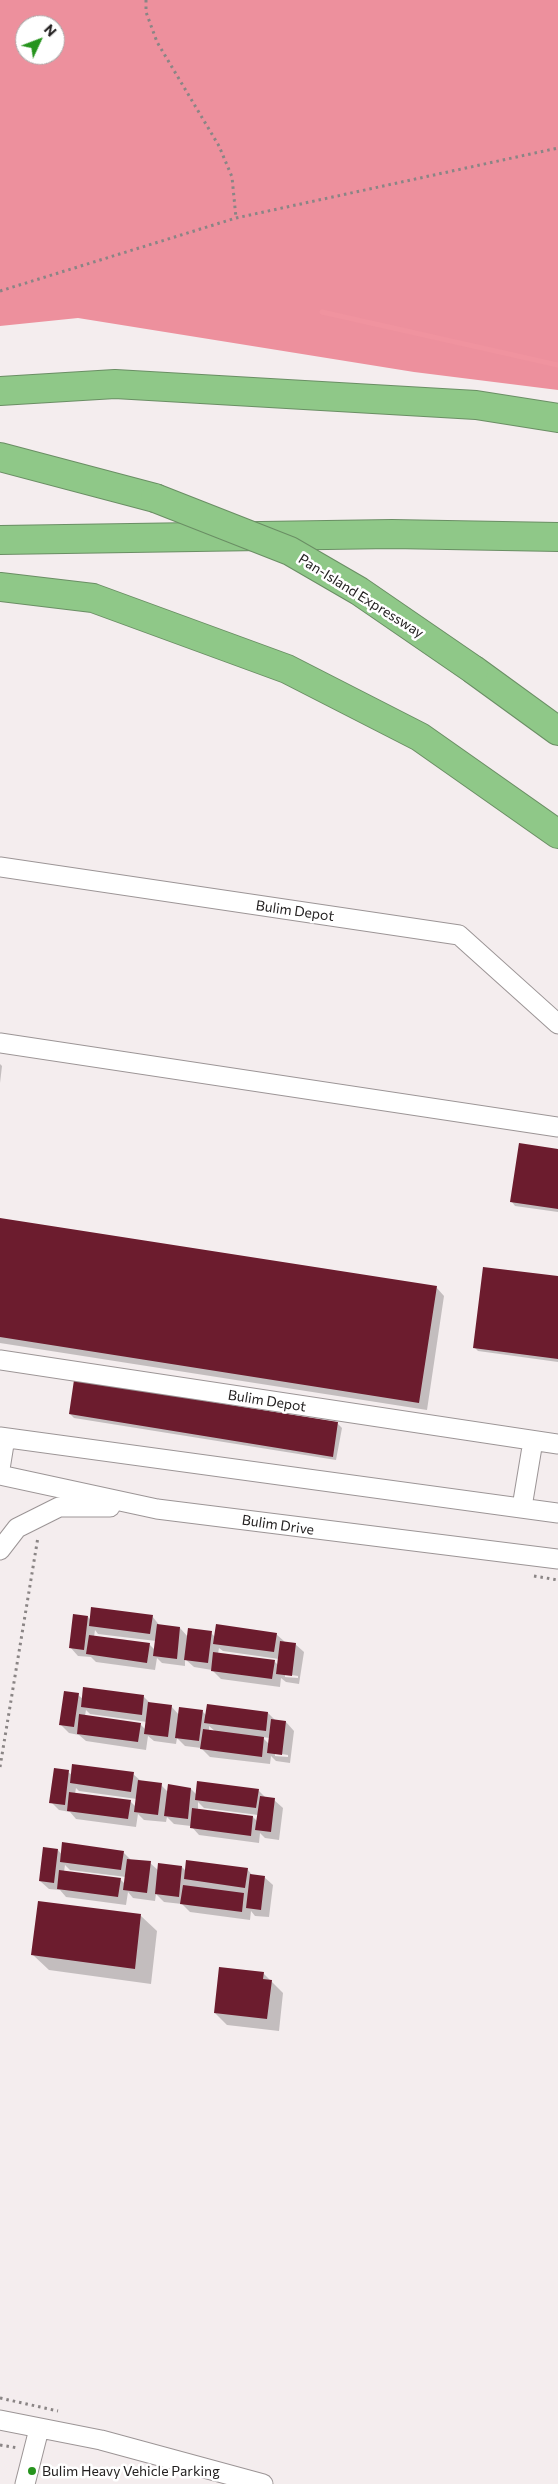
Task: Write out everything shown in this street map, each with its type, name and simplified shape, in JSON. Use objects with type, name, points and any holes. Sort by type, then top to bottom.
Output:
[{"type":"highway","points":[[0,391],[115,384],[476,405],[558,418]]},
{"type":"highway","name":"Pan-Island Expressway","points":[[0,457],[155,498],[290,551],[359,591],[474,670],[558,731]]},
{"type":"highway","points":[[0,540],[392,534],[558,537]]},
{"type":"highway","points":[[0,587],[93,598],[287,670],[420,736],[558,834]]},
{"type":"street","name":"Bulim Depot","points":[[0,867],[459,935],[558,1024]]},
{"type":"street","points":[[0,1043],[558,1127]]},
{"type":"street","name":"Bulim Depot","points":[[0,1360],[558,1444]]},
{"type":"street","points":[[0,1470],[3,1437],[558,1513]]},
{"type":"street","points":[[522,1507],[533,1441]]},
{"type":"street","name":"Bulim Drive","points":[[0,1475],[157,1509],[558,1559]]},
{"type":"street","points":[[0,1550],[17,1528],[59,1508],[157,1509]]},
{"type":"street","points":[[0,2420],[101,2440],[263,2484]]},
{"type":"street","points":[[25,2484],[39,2429]]},
{"type":"path","points":[[146,0],[146,12],[157,42],[222,154],[232,177],[236,218]]},
{"type":"path","points":[[0,292],[236,218],[558,148]]},
{"type":"path","points":[[0,1768],[33,1554],[38,1536],[45,1532]]},
{"type":"path","points":[[526,1574],[558,1580]]},
{"type":"path","points":[[0,2398],[58,2411]]},
{"type":"shaded area","points":[[0,0],[558,0],[558,390],[414,372],[78,318],[0,326]]},
{"type":"building","points":[[519,1143],[558,1149],[558,1209],[510,1202]]},
{"type":"building","points":[[0,1218],[437,1286],[419,1403],[0,1337]]},
{"type":"building","points":[[483,1267],[558,1276],[558,1359],[473,1348]]},
{"type":"building","points":[[74,1380],[338,1422],[333,1457],[69,1414]]},
{"type":"building","points":[[91,1607],[153,1615],[150,1634],[89,1626]]},
{"type":"building","points":[[73,1614],[88,1616],[84,1650],[69,1648]]},
{"type":"building","points":[[157,1624],[180,1627],[177,1659],[153,1656]]},
{"type":"building","points":[[216,1624],[277,1633],[274,1652],[213,1644]]},
{"type":"building","points":[[188,1628],[212,1631],[208,1663],[184,1660]]},
{"type":"building","points":[[89,1635],[150,1643],[147,1663],[86,1654]]},
{"type":"building","points":[[280,1641],[296,1643],[292,1676],[276,1674]]},
{"type":"building","points":[[213,1652],[275,1660],[272,1679],[211,1671]]},
{"type":"building","points":[[83,1687],[144,1695],[142,1715],[81,1707]]},
{"type":"building","points":[[64,1691],[79,1693],[74,1727],[59,1725]]},
{"type":"building","points":[[148,1702],[172,1705],[168,1737],[144,1734]]},
{"type":"building","points":[[207,1704],[268,1712],[266,1731],[204,1723]]},
{"type":"building","points":[[179,1707],[203,1710],[199,1741],[175,1738]]},
{"type":"building","points":[[79,1714],[141,1723],[138,1742],[77,1734]]},
{"type":"building","points":[[271,1719],[286,1721],[282,1755],[267,1753]]},
{"type":"building","points":[[203,1729],[264,1737],[262,1757],[200,1749]]},
{"type":"building","points":[[72,1764],[134,1772],[131,1792],[70,1783]]},
{"type":"building","points":[[54,1768],[69,1770],[65,1805],[49,1803]]},
{"type":"building","points":[[138,1780],[162,1783],[158,1815],[134,1812]]},
{"type":"building","points":[[197,1781],[259,1789],[256,1808],[195,1800]]},
{"type":"building","points":[[168,1784],[191,1788],[188,1819],[164,1816]]},
{"type":"building","points":[[69,1792],[131,1800],[128,1819],[67,1811]]},
{"type":"building","points":[[260,1796],[275,1798],[271,1832],[255,1830]]},
{"type":"building","points":[[192,1808],[253,1816],[251,1836],[190,1828]]},
{"type":"building","points":[[62,1842],[124,1851],[121,1870],[60,1862]]},
{"type":"building","points":[[43,1847],[58,1849],[54,1883],[39,1881]]},
{"type":"building","points":[[127,1859],[151,1861],[147,1893],[123,1890]]},
{"type":"building","points":[[186,1860],[248,1868],[245,1888],[184,1879]]},
{"type":"building","points":[[158,1863],[182,1866],[179,1897],[155,1894]]},
{"type":"building","points":[[59,1870],[121,1878],[118,1897],[57,1889]]},
{"type":"building","points":[[250,1874],[265,1876],[261,1910],[246,1908]]},
{"type":"building","points":[[183,1885],[244,1893],[242,1912],[180,1904]]},
{"type":"building","points":[[38,1901],[141,1914],[135,1969],[31,1955]]},
{"type":"building","points":[[219,1967],[264,1972],[263,1979],[272,1980],[267,2019],[214,2013]]},
{"type":"waterway","points":[[322,312],[558,365]]},
{"type":"place","name":"Bulim Heavy Vehicle Parking","points":[[32,2471]]}]
